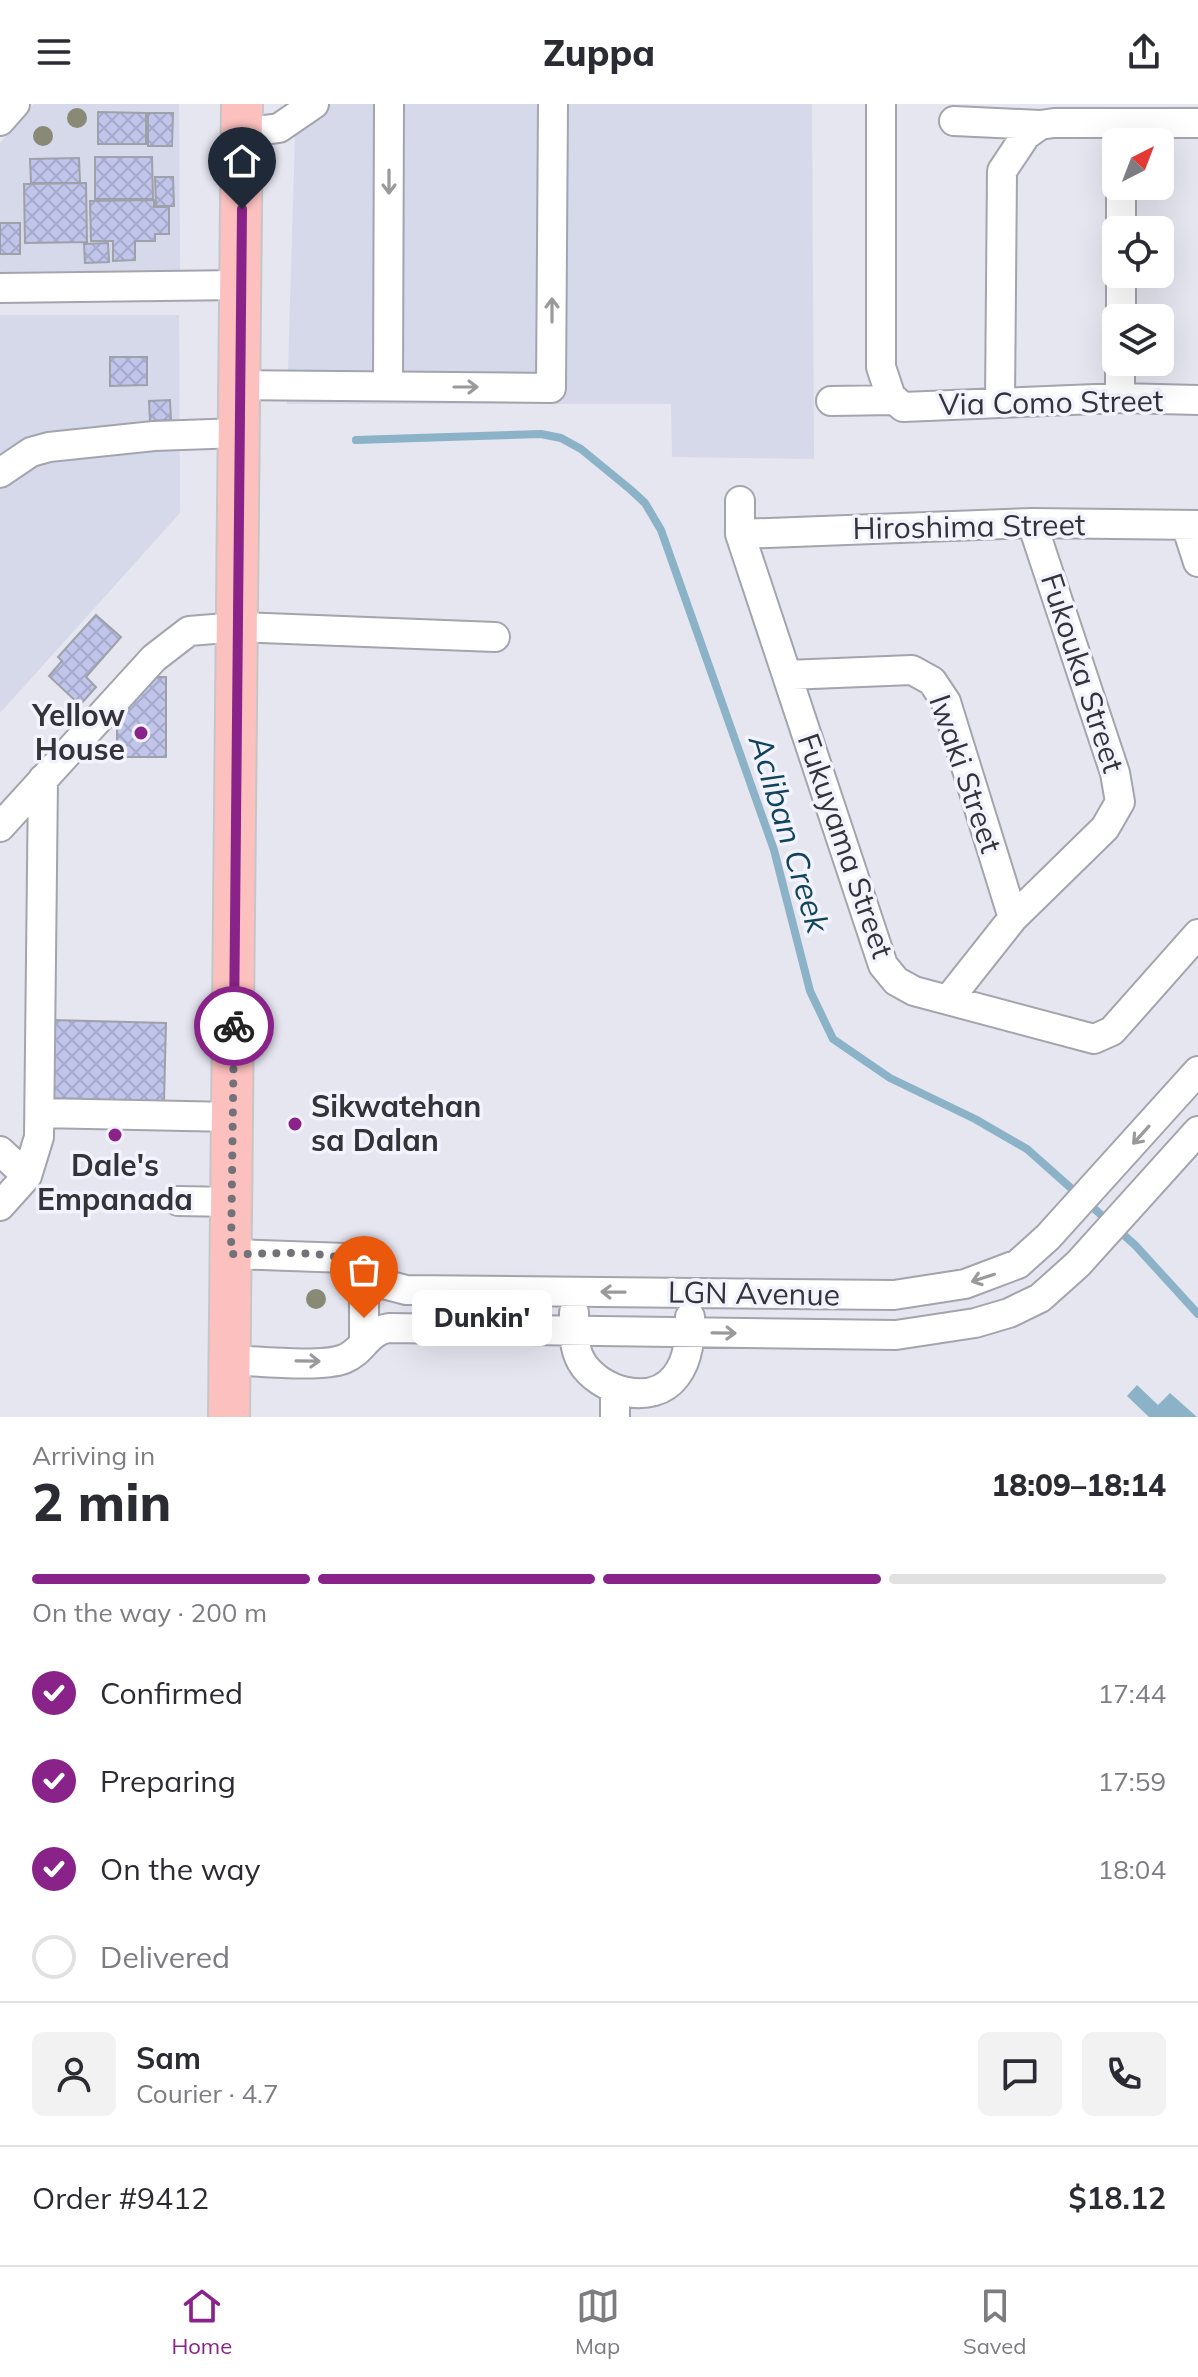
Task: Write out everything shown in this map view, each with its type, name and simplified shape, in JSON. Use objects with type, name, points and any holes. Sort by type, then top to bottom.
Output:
[{"type":"highway","points":[[229,1417],[242,118]]},
{"type":"street","points":[[0,121],[15,104]]},
{"type":"street","points":[[242,118],[279,128],[314,104]]},
{"type":"street","points":[[388,386],[389,104]]},
{"type":"street","points":[[241,385],[551,388],[553,104]]},
{"type":"street","points":[[881,104],[881,367],[899,404]]},
{"type":"street","points":[[954,121],[1102,131]]},
{"type":"street","points":[[1160,128],[1198,123]]},
{"type":"street","points":[[1000,401],[1002,171],[1026,135],[1040,125]]},
{"type":"street","points":[[0,288],[242,285]]},
{"type":"street","points":[[1120,376],[1120,398]]},
{"type":"street","name":"Via Como Street","points":[[831,401],[899,404],[1120,398],[1198,400]]},
{"type":"street","points":[[0,473],[31,452],[49,447],[159,435],[240,433]]},
{"type":"street","name":"Fukuyama Street","points":[[740,501],[740,534],[883,965],[903,986],[1083,1038],[1103,1037],[1119,1024],[1198,934]]},
{"type":"street","name":"Hiroshima Street","points":[[740,534],[1032,523],[1192,525]]},
{"type":"street","name":"Fukouka Street","points":[[948,1000],[1013,918],[1105,828],[1120,802],[1115,773],[1032,523]]},
{"type":"street","points":[[1192,525],[1198,562]]},
{"type":"street","points":[[0,827],[172,641],[189,631],[238,627],[495,637]]},
{"type":"street","name":"Iwaki Street","points":[[787,675],[912,670],[932,681],[946,702],[1013,918]]},
{"type":"street","points":[[0,1206],[27,1176],[39,1137],[43,779]]},
{"type":"street","name":"LGN Avenue","points":[[231,1254],[346,1258],[387,1285],[406,1290],[873,1295],[954,1287],[994,1276],[1018,1264],[1048,1237],[1196,1074]]},
{"type":"street","points":[[40,1113],[233,1117]]},
{"type":"street","name":"LGN Avenue","points":[[230,1360],[333,1362],[355,1354],[375,1331],[389,1328],[873,1335],[939,1331],[963,1326],[1009,1313],[1040,1298],[1078,1264],[1198,1131]]},
{"type":"street","points":[[0,1151],[27,1176]]},
{"type":"street","points":[[178,1201],[232,1202]]},
{"type":"street","points":[[1018,1264],[1040,1298]]},
{"type":"street","points":[[364,1269],[364,1343]]},
{"type":"street","points":[[575,1292],[574,1331],[582,1361],[615,1404],[655,1404],[675,1377],[688,1349],[690,1293]]},
{"type":"street","points":[[873,1295],[873,1335]]},
{"type":"shaded area","points":[[34,104],[179,104],[180,270],[0,272],[0,143]]},
{"type":"shaded area","points":[[296,104],[812,104],[814,459],[672,457],[671,404],[287,404]]},
{"type":"shaded area","points":[[0,315],[179,315],[180,513],[0,713]]},
{"type":"water","points":[[1137,1385],[1158,1405],[1170,1393],[1197,1417],[1149,1417],[1127,1396]]},
{"type":"building","points":[[98,112],[146,113],[146,144],[98,144]]},
{"type":"building","points":[[148,113],[173,113],[172,146],[148,146]]},
{"type":"building","points":[[95,157],[152,157],[153,199],[95,199]]},
{"type":"building","points":[[79,158],[80,183],[31,183],[30,159]]},
{"type":"building","points":[[155,177],[173,177],[174,206],[156,206]]},
{"type":"building","points":[[86,183],[87,242],[25,243],[24,184]]},
{"type":"building","points":[[154,200],[154,207],[169,207],[169,234],[155,234],[155,241],[135,241],[135,260],[113,261],[113,241],[91,241],[90,201]]},
{"type":"building","points":[[0,223],[20,223],[20,254],[0,254]]},
{"type":"building","points":[[108,243],[109,262],[85,263],[84,244]]},
{"type":"building","points":[[110,357],[147,357],[147,385],[110,386]]},
{"type":"building","points":[[170,400],[171,420],[150,421],[149,401]]},
{"type":"building","points":[[96,615],[121,637],[86,677],[96,687],[80,705],[49,676],[62,661],[58,657]]},
{"type":"building","name":"Yellow House","points":[[148,677],[166,677],[166,757],[117,757],[117,709]]},
{"type":"building","points":[[52,1020],[166,1023],[164,1102],[50,1098]]},
{"type":"waterway","name":"Acliban Creek","points":[[356,440],[541,434],[561,438],[581,449],[645,503],[661,530],[774,850],[810,991],[833,1039],[890,1078],[975,1119],[1027,1149],[1135,1245],[1198,1314]]},
{"type":"way so far","points":[[234,1026],[231,1254],[335,1256],[356,1262],[364,1269],[364,1318]]},
{"type":"place","name":"Yellow House","points":[[141,733]]},
{"type":"place","name":"Sikwatehan sa Dalan","points":[[295,1124]]},
{"type":"place","name":"Dale's Empanada","points":[[115,1135]]},
{"type":"place","name":"Dunkin'","points":[[364,1318]]},
{"type":"route","points":[[234,1026],[242,209]]}]
